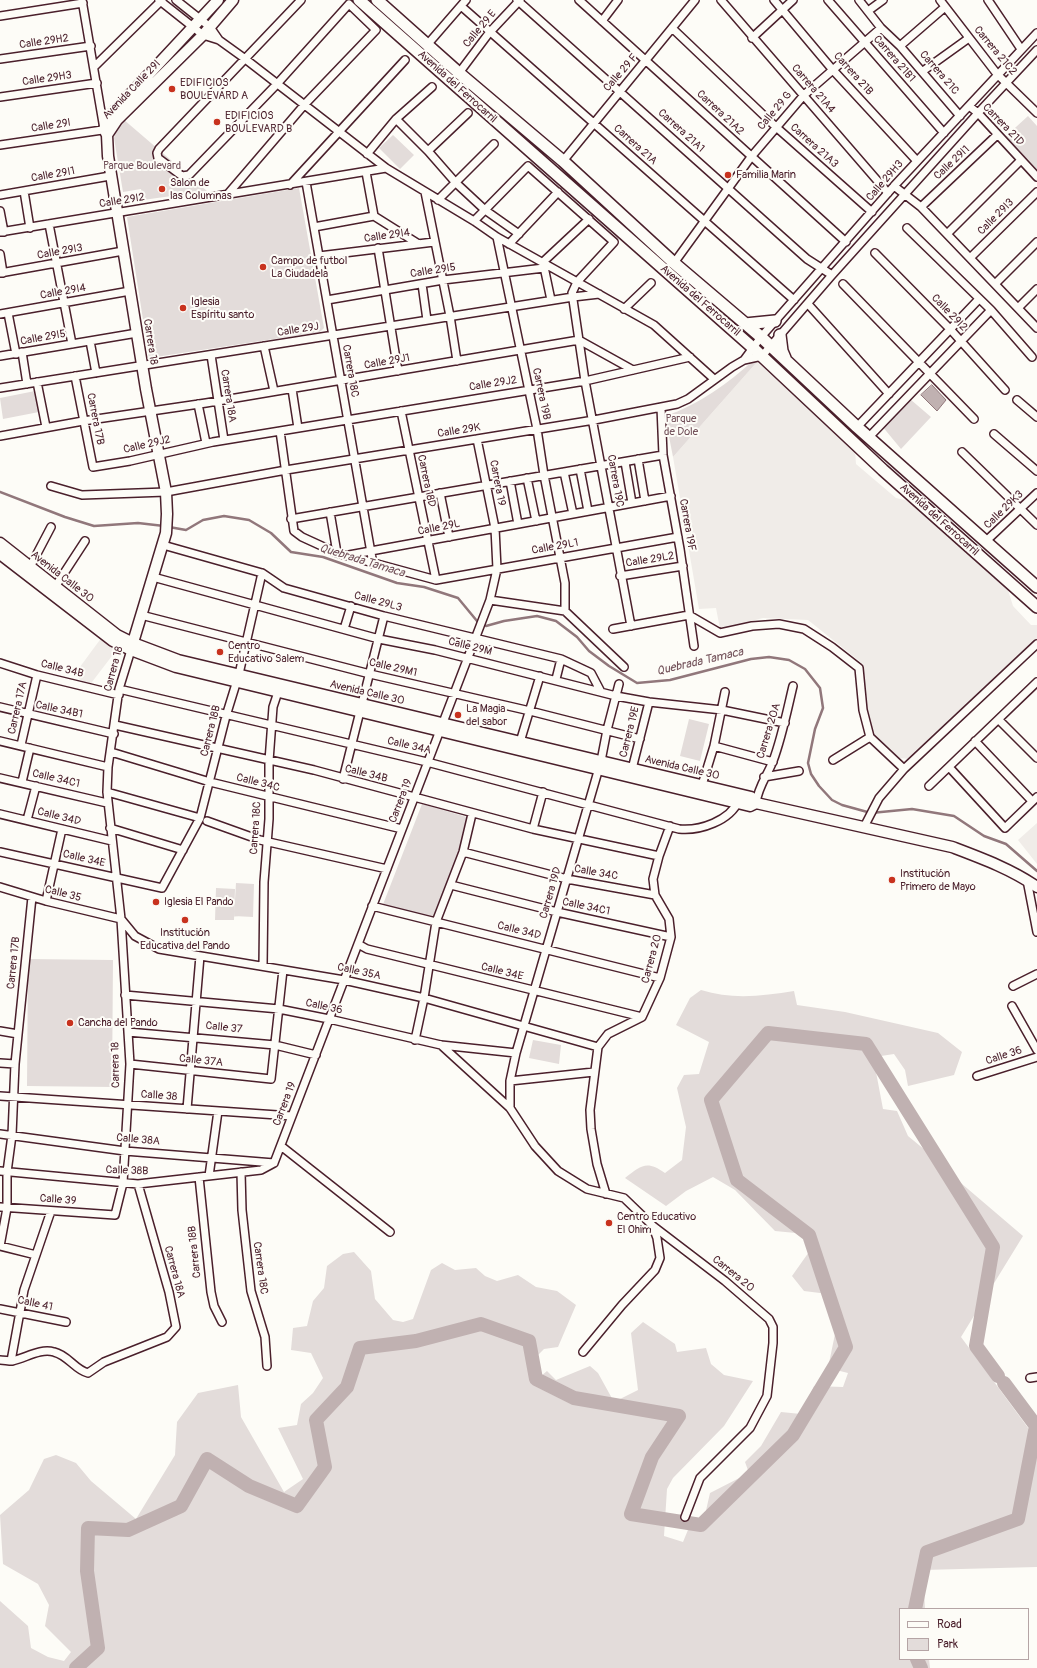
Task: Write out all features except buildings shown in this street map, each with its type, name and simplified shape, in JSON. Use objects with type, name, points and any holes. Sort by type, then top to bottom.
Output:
[{"type":"main road","name":"Avenida Calle 29I","points":[[107,131],[111,115],[218,0]]},
{"type":"main road","name":"Avenida Calle 29I","points":[[107,131],[136,100],[207,31],[233,0]]},
{"type":"main road","name":"Avenida del Ferrocarril","points":[[359,0],[752,347],[883,470],[1036,605]]},
{"type":"main road","name":"Avenida del Ferrocarril","points":[[377,0],[459,73],[563,161],[674,263],[761,337],[857,427],[1037,587]]},
{"type":"main road","name":"Carrera 18","points":[[107,131],[110,176],[142,366],[166,492],[166,533],[132,647]]},
{"type":"main road","points":[[745,324],[775,321]]},
{"type":"main road","points":[[780,335],[782,351],[786,360]]},
{"type":"main road","name":"Avenida Calle 30","points":[[0,543],[132,647]]},
{"type":"main road","name":"Avenida Calle 30","points":[[0,554],[113,642],[132,647],[176,667],[238,678],[739,799],[751,797],[756,803],[866,822],[952,847],[980,857],[1027,880],[1037,887]]},
{"type":"main road","name":"Avenida Calle 30","points":[[238,678],[278,692],[362,708]]},
{"type":"main road","name":"Avenida Calle 30","points":[[441,727],[520,742],[600,766],[632,769],[702,785],[739,799]]},
{"type":"street","points":[[95,66],[161,0],[193,27],[207,31]]},
{"type":"street","points":[[176,0],[200,18],[207,31],[218,40],[305,104],[386,168],[544,265],[654,325],[714,379]]},
{"type":"street","points":[[227,195],[305,104],[376,30],[349,4],[277,84],[189,175],[182,176],[158,158],[159,149],[244,58],[301,0]]},
{"type":"street","points":[[427,45],[466,0]]},
{"type":"street","name":"Calle 29 E","points":[[459,73],[489,33],[519,0]]},
{"type":"street","name":"Carrera 21A1","points":[[519,0],[807,259],[832,275]]},
{"type":"street","name":"Carrera 21A2","points":[[579,0],[846,242]]},
{"type":"street","points":[[602,21],[618,0]]},
{"type":"street","name":"Carrera 21A4","points":[[721,0],[752,38],[804,95],[888,193]]},
{"type":"street","name":"Carrera 21B","points":[[774,0],[832,68],[917,161]]},
{"type":"street","points":[[752,38],[793,0]]},
{"type":"street","name":"Carrera 21B1","points":[[828,0],[944,133]]},
{"type":"street","name":"Carrera 21C","points":[[859,0],[881,28],[923,71],[960,116]]},
{"type":"street","points":[[868,12],[883,0]]},
{"type":"street","name":"Carrera 21C2","points":[[940,0],[997,74],[1035,108]]},
{"type":"street","points":[[988,0],[1021,49]]},
{"type":"street","points":[[0,16],[82,1]]},
{"type":"street","name":"Carrera 18","points":[[82,1],[107,131]]},
{"type":"street","name":"Calle 29 F","points":[[563,161],[620,91],[647,61],[692,1]]},
{"type":"street","name":"Carrera 21A","points":[[461,6],[489,33],[594,122],[703,221],[794,300]]},
{"type":"street","points":[[900,46],[945,7]]},
{"type":"street","name":"Carrera 21A3","points":[[672,28],[776,127],[872,212]]},
{"type":"street","name":"Calle 29 G","points":[[674,263],[703,221],[751,157],[804,95],[832,68],[881,28]]},
{"type":"street","name":"Calle 29H3","points":[[752,347],[894,186],[997,74],[1037,33]]},
{"type":"street","points":[[923,71],[969,38]]},
{"type":"street","name":"Calle 29H2","points":[[0,59],[91,46]]},
{"type":"street","points":[[762,356],[832,275],[906,195],[1006,82],[1037,50]]},
{"type":"street","points":[[290,185],[338,131],[405,60]]},
{"type":"street","name":"Calle 29H3","points":[[0,97],[97,83]]},
{"type":"street","points":[[367,154],[396,119],[432,87]]},
{"type":"street","name":"Carrera 21D","points":[[969,106],[978,113],[1037,176]]},
{"type":"street","points":[[428,150],[468,113]]},
{"type":"street","points":[[396,119],[428,150],[456,183],[485,210],[519,234]]},
{"type":"street","name":"Calle 29I","points":[[0,145],[107,131]]},
{"type":"street","name":"Calle 29I1","points":[[921,207],[997,135]]},
{"type":"street","points":[[438,200],[494,144]]},
{"type":"street","points":[[947,234],[1021,160]]},
{"type":"street","points":[[474,221],[528,166],[614,242],[577,282]]},
{"type":"street","points":[[374,216],[366,172],[386,168]]},
{"type":"street","name":"Calle 29I2","points":[[2,232],[366,172]]},
{"type":"street","name":"Calle 29I1","points":[[0,195],[110,176]]},
{"type":"street","name":"Carrera 18C","points":[[306,182],[373,564]]},
{"type":"street","points":[[894,186],[921,207],[1037,328]]},
{"type":"street","points":[[24,191],[30,228]]},
{"type":"street","points":[[425,192],[450,316],[456,361]]},
{"type":"street","points":[[509,244],[558,192]]},
{"type":"street","name":"Calle 29I3","points":[[970,258],[1037,192]]},
{"type":"street","points":[[0,211],[2,232]]},
{"type":"street","points":[[314,227],[374,216],[417,243]]},
{"type":"street","points":[[544,265],[588,219]]},
{"type":"street","points":[[49,224],[72,344]]},
{"type":"street","points":[[908,228],[991,310],[1032,357]]},
{"type":"street","name":"Carrera 19B","points":[[497,237],[538,429],[544,475],[554,518],[565,583],[565,611]]},
{"type":"street","name":"Calle 29I4","points":[[319,256],[434,242]]},
{"type":"street","points":[[995,284],[1037,242]]},
{"type":"street","points":[[378,248],[398,371]]},
{"type":"street","name":"Calle 29I3","points":[[1,273],[123,252]]},
{"type":"street","name":"Calle 29I2","points":[[875,253],[950,329],[1005,390]]},
{"type":"street","points":[[0,254],[1,273]]},
{"type":"street","points":[[544,265],[551,300]]},
{"type":"street","name":"Calle 29I5","points":[[327,300],[443,280],[505,273],[544,265]]},
{"type":"street","name":"Carrera 19C","points":[[577,282],[572,290],[572,297],[585,381],[594,420],[620,576],[631,626]]},
{"type":"street","points":[[624,309],[651,283]]},
{"type":"street","points":[[422,284],[427,320]]},
{"type":"street","points":[[843,284],[974,419]]},
{"type":"street","points":[[1018,308],[1037,289]]},
{"type":"street","name":"Calle 29I4","points":[[0,314],[130,291]]},
{"type":"street","name":"Calle 29J","points":[[0,388],[551,300],[599,294]]},
{"type":"street","points":[[857,427],[979,299]]},
{"type":"street","points":[[808,304],[889,394]]},
{"type":"street","points":[[869,437],[962,342],[991,310]]},
{"type":"street","points":[[8,313],[27,384]]},
{"type":"street","name":"Calle 29I5","points":[[0,356],[137,333]]},
{"type":"street","points":[[579,340],[633,370]]},
{"type":"street","name":"Calle 29J1","points":[[0,436],[83,421],[218,401],[274,390],[341,382],[579,340]]},
{"type":"street","points":[[90,341],[96,373]]},
{"type":"street","points":[[264,346],[274,390]]},
{"type":"street","name":"Calle 29K","points":[[744,360],[752,347]]},
{"type":"street","name":"Carrera 18A","points":[[211,354],[224,440]]},
{"type":"street","name":"Calle 29K","points":[[166,492],[286,470],[594,420],[661,407],[688,399],[714,379],[744,360],[762,356]]},
{"type":"street","name":"Calle 29J2","points":[[93,467],[206,443],[585,381],[690,357]]},
{"type":"street","name":"Carrera 17B","points":[[75,376],[93,467]]},
{"type":"street","points":[[38,382],[46,427]]},
{"type":"street","points":[[292,389],[298,428]]},
{"type":"street","points":[[1017,400],[1037,417]]},
{"type":"street","points":[[198,404],[206,443]]},
{"type":"street","name":"Carrera 19F","points":[[661,407],[663,455],[683,566],[694,646]]},
{"type":"street","name":"Carrera 18D","points":[[401,411],[436,580]]},
{"type":"street","points":[[280,431],[291,519],[294,531],[302,537],[337,553],[436,580]]},
{"type":"street","points":[[994,434],[1037,471]]},
{"type":"street","name":"Carrera 19","points":[[274,1163],[490,600],[497,569],[495,528],[477,439]]},
{"type":"street","points":[[962,452],[1037,525]]},
{"type":"street","points":[[291,519],[663,455]]},
{"type":"street","points":[[638,459],[645,500]]},
{"type":"street","points":[[625,462],[632,503]]},
{"type":"street","points":[[580,469],[588,511]]},
{"type":"street","points":[[564,472],[573,514]]},
{"type":"street","points":[[527,478],[536,521]]},
{"type":"street","points":[[510,481],[518,524]]},
{"type":"street","points":[[51,486],[82,495],[166,492]]},
{"type":"street","points":[[440,493],[449,537]]},
{"type":"street","name":"Calle 29K3","points":[[986,542],[1037,493]]},
{"type":"street","name":"Calle 29L","points":[[347,556],[671,496]]},
{"type":"street","points":[[330,512],[337,553]]},
{"type":"street","points":[[30,567],[51,527]]},
{"type":"street","name":"Calle 29L1","points":[[436,580],[678,537]]},
{"type":"street","points":[[55,587],[85,540]]},
{"type":"street","name":"Calle 29L3","points":[[163,545],[262,573],[284,588],[384,616],[477,633],[561,659],[591,674],[601,692]]},
{"type":"street","name":"Calle 29L2","points":[[620,576],[683,566]]},
{"type":"street","name":"Carrera 18B","points":[[162,888],[183,850],[204,820],[210,782],[226,716],[238,678],[262,573]]},
{"type":"street","name":"Calle 29M","points":[[153,577],[255,606],[379,638],[556,679],[616,696],[649,702],[722,710],[785,723]]},
{"type":"street","points":[[490,600],[565,611],[624,667]]},
{"type":"street","points":[[344,629],[351,606]]},
{"type":"street","name":"Calle 29M1","points":[[141,615],[370,674],[453,694],[530,710],[640,739]]},
{"type":"street","points":[[613,629],[689,615],[720,632],[752,626],[779,624],[804,629],[832,647],[859,668],[863,710],[870,737],[904,769]]},
{"type":"street","points":[[343,779],[384,616]]},
{"type":"street","points":[[866,822],[879,798],[904,769],[1037,644]]},
{"type":"street","name":"Carrera 18","points":[[116,1215],[123,1183],[130,1064],[121,919],[107,803],[107,792],[108,767],[119,692],[132,647]]},
{"type":"street","points":[[556,679],[561,659]]},
{"type":"street","name":"Calle 34B","points":[[0,662],[37,675],[119,692]]},
{"type":"street","name":"Carrera 17A","points":[[21,745],[37,675]]},
{"type":"street","points":[[520,742],[540,676]]},
{"type":"street","points":[[929,786],[1037,682]]},
{"type":"street","name":"Carrera 19D","points":[[510,1108],[510,1081],[516,1053],[600,766],[607,730],[619,684]]},
{"type":"street","name":"Carrera 20A","points":[[756,803],[758,792],[764,777],[773,762],[785,723],[793,686]]},
{"type":"street","name":"Calle 34A","points":[[119,692],[353,744],[670,826],[691,830],[714,823],[724,816],[739,799]]},
{"type":"street","name":"Carrera 18C","points":[[263,966],[266,841],[270,796],[269,761],[273,726],[273,707],[278,692]]},
{"type":"street","points":[[702,785],[714,746],[725,692]]},
{"type":"street","name":"Carrera 19E","points":[[632,769],[649,702]]},
{"type":"street","name":"Calle 34B1","points":[[0,707],[114,734]]},
{"type":"street","points":[[999,720],[1037,758]]},
{"type":"street","name":"Calle 34B","points":[[115,725],[218,750],[314,770],[472,814],[578,840],[659,856]]},
{"type":"street","points":[[833,760],[870,737]]},
{"type":"street","points":[[0,741],[108,767]]},
{"type":"street","points":[[949,767],[1005,828],[1035,799],[975,741]]},
{"type":"street","points":[[714,746],[773,762]]},
{"type":"street","points":[[22,782],[30,748]]},
{"type":"street","name":"Calle 34C","points":[[111,752],[210,782],[402,830]]},
{"type":"street","points":[[764,777],[799,771]]},
{"type":"street","name":"Calle 34C1","points":[[0,778],[107,803]]},
{"type":"street","points":[[27,820],[36,786]]},
{"type":"street","points":[[107,792],[204,820],[266,841],[387,869]]},
{"type":"street","points":[[533,829],[543,792]]},
{"type":"street","name":"Calle 34D","points":[[0,814],[112,841]]},
{"type":"street","points":[[415,1040],[430,965],[436,922],[463,852],[472,814]]},
{"type":"street","name":"Carrera 20","points":[[642,1017],[660,978],[671,937],[669,918],[656,895],[653,879],[659,856],[670,826]]},
{"type":"street","points":[[110,828],[183,850]]},
{"type":"street","points":[[46,901],[62,829]]},
{"type":"street","name":"Calle 34E","points":[[0,852],[162,888]]},
{"type":"street","name":"Calle 34C","points":[[463,852],[567,879],[656,895]]},
{"type":"street","points":[[1027,880],[1037,932]]},
{"type":"street","name":"Calle 34C1","points":[[451,885],[557,912],[671,937]]},
{"type":"street","name":"Calle 35","points":[[0,887],[46,901],[121,919]]},
{"type":"street","name":"Carrera 17B","points":[[0,1246],[4,1207],[4,1171],[12,1135],[15,1064],[32,897]]},
{"type":"street","name":"Calle 34D","points":[[372,906],[660,978]]},
{"type":"street","name":"Calle 35A","points":[[121,919],[135,936],[146,944],[158,949],[344,980],[424,998],[598,1047]]},
{"type":"street","name":"Calle 34E","points":[[358,944],[367,949],[642,1017]]},
{"type":"street","points":[[187,1109],[200,956]]},
{"type":"street","points":[[274,1045],[283,970]]},
{"type":"street","points":[[1013,986],[1037,974]]},
{"type":"street","name":"Calle 36","points":[[125,995],[196,1000],[278,1009],[329,1019],[441,1046],[516,1053]]},
{"type":"street","points":[[1012,1006],[1037,1050]]},
{"type":"street","points":[[606,1194],[597,1164],[591,1129],[590,1110],[598,1047],[608,1034],[642,1017]]},
{"type":"street","points":[[0,1031],[18,1034]]},
{"type":"street","name":"Calle 37","points":[[128,1032],[193,1036],[274,1045],[316,1055]]},
{"type":"street","name":"Calle 37A","points":[[130,1064],[271,1079],[274,1045]]},
{"type":"street","name":"Carrera 20","points":[[441,1046],[510,1108],[534,1146],[558,1171],[587,1189],[624,1198],[653,1226],[731,1286],[769,1319],[773,1327],[773,1343],[767,1396],[750,1428],[700,1478],[685,1517]]},
{"type":"street","name":"Calle 36","points":[[977,1076],[1037,1057]]},
{"type":"street","points":[[0,1063],[15,1064]]},
{"type":"street","points":[[510,1081],[594,1072]]},
{"type":"street","name":"Calle 38","points":[[0,1096],[292,1116]]},
{"type":"street","points":[[209,1176],[218,1111]]},
{"type":"street","name":"Calle 38A","points":[[0,1134],[125,1151],[274,1163]]},
{"type":"street","points":[[281,1146],[390,1232]]},
{"type":"street","name":"Calle 38B","points":[[4,1171],[138,1184],[261,1170],[274,1163]]},
{"type":"street","name":"Carrera 18C","points":[[241,1172],[242,1210],[251,1291],[265,1337],[267,1366]]},
{"type":"street","name":"Carrera 18B","points":[[199,1177],[211,1292],[214,1306],[222,1322]]},
{"type":"street","name":"Carrera 18A","points":[[11,1361],[38,1352],[53,1351],[65,1356],[82,1371],[88,1373],[104,1362],[167,1337],[176,1327],[168,1292],[138,1184]]},
{"type":"street","name":"Calle 39","points":[[4,1207],[116,1215]]},
{"type":"street","points":[[0,1360],[11,1361],[24,1290],[51,1211]]},
{"type":"street","points":[[583,1352],[622,1305],[655,1270],[660,1258],[657,1238],[653,1226]]},
{"type":"street","points":[[0,1246],[36,1255]]},
{"type":"street","name":"Calle 41","points":[[0,1309],[66,1322]]},
{"type":"shaded area","points":[[757,362],[855,450],[856,464],[896,498],[909,501],[1007,587],[1013,606],[1031,625],[1037,625],[1037,641],[910,759],[899,758],[869,729],[863,664],[808,620],[763,618],[720,629],[716,608],[699,609],[673,457]]},
{"type":"shaded area","points":[[932,385],[946,400],[937,411],[921,395]]},
{"type":"shaded area","points":[[102,637],[118,648],[89,686],[74,675]]},
{"type":"shaded area","points":[[1037,823],[1037,864],[1018,840]]},
{"type":"green space","points":[[1028,116],[1037,126],[1037,171],[1004,138]]},
{"type":"green space","name":"Parque Boulevard","points":[[123,119],[207,191],[143,200],[141,189],[123,192],[114,138],[116,126]]},
{"type":"green space","points":[[393,135],[414,155],[400,169],[379,148]]},
{"type":"green space","points":[[299,188],[324,328],[320,332],[149,358],[127,217]]},
{"type":"green space","name":"Parque de Dole","points":[[754,360],[757,362],[673,457],[665,416],[701,400],[734,377]]},
{"type":"green space","points":[[35,391],[39,412],[3,419],[0,398]]},
{"type":"green space","points":[[910,399],[931,417],[901,449],[882,426]]},
{"type":"green space","points":[[689,719],[709,724],[700,761],[680,756]]},
{"type":"green space","points":[[422,804],[470,818],[438,919],[382,907]]},
{"type":"green space","points":[[236,883],[254,884],[253,917],[234,916]]},
{"type":"green space","points":[[216,888],[235,889],[234,920],[215,920]]},
{"type":"green space","name":"Cancha del Pando","points":[[28,959],[113,960],[112,1087],[27,1086]]},
{"type":"green space","points":[[701,990],[736,996],[759,996],[794,991],[797,1005],[845,1012],[938,1033],[962,1052],[954,1075],[908,1086],[905,1070],[894,1054],[881,1056],[876,1072],[883,1109],[897,1111],[908,1136],[925,1150],[937,1168],[948,1172],[1023,1236],[961,1337],[1037,1440],[1037,1567],[923,1570],[925,1608],[899,1608],[899,1660],[929,1660],[930,1668],[0,1668],[0,1601],[28,1626],[31,1648],[48,1657],[64,1661],[71,1652],[45,1626],[49,1605],[38,1584],[3,1564],[0,1515],[29,1490],[44,1459],[56,1455],[76,1463],[91,1481],[136,1519],[175,1455],[177,1422],[198,1393],[238,1385],[241,1417],[284,1492],[303,1479],[278,1428],[297,1425],[301,1404],[313,1393],[323,1378],[311,1353],[291,1350],[293,1328],[307,1326],[313,1301],[324,1288],[327,1266],[343,1254],[354,1252],[371,1271],[375,1299],[393,1320],[403,1322],[413,1319],[431,1270],[442,1263],[455,1270],[476,1268],[485,1276],[497,1281],[518,1275],[536,1287],[557,1291],[576,1305],[558,1347],[544,1349],[530,1363],[530,1367],[541,1376],[547,1371],[556,1380],[590,1366],[598,1373],[614,1402],[638,1390],[631,1333],[643,1322],[675,1344],[677,1352],[706,1348],[711,1364],[724,1375],[753,1381],[724,1426],[673,1478],[667,1489],[664,1536],[683,1542],[690,1525],[702,1528],[710,1493],[749,1473],[745,1462],[761,1446],[781,1412],[801,1414],[814,1386],[843,1387],[848,1373],[828,1368],[835,1334],[828,1294],[804,1291],[792,1276],[816,1242],[806,1234],[775,1231],[735,1190],[713,1177],[686,1191],[666,1206],[625,1178],[640,1167],[649,1165],[665,1173],[682,1160],[686,1127],[677,1088],[684,1075],[699,1074],[709,1042],[676,1025],[690,998]]},
{"type":"green space","points":[[533,1040],[561,1045],[559,1064],[529,1058]]},
{"type":"waterway","name":"Quebrada Tamaca","points":[[0,492],[65,517],[94,526],[138,523],[164,526]]},
{"type":"waterway","name":"Quebrada Tamaca","points":[[169,527],[186,530],[203,520],[224,516],[249,520],[271,533],[291,552],[323,557],[397,583],[424,587],[458,598],[477,621],[486,626],[504,621],[537,616],[556,621],[577,637],[589,651],[609,666],[637,683],[670,680],[751,659],[769,657],[789,660],[805,669],[820,688],[823,708],[815,729],[808,763],[811,774],[819,786],[832,800],[842,805],[871,813],[912,809],[954,816],[984,836],[1006,844],[1037,871]]},
{"type":"waterway","points":[[76,1668],[98,1648],[87,1571],[88,1528],[128,1530],[181,1506],[207,1459],[249,1486],[297,1506],[325,1467],[316,1420],[347,1387],[360,1348],[416,1341],[481,1324],[529,1341],[536,1379],[574,1398],[679,1416],[652,1457],[631,1514],[701,1525],[793,1435],[846,1347],[809,1235],[737,1180],[711,1100],[768,1033],[866,1044],[993,1247],[976,1346],[998,1376]]},
{"type":"waterway","points":[[915,1608],[927,1552],[1018,1519],[1036,1426],[1004,1383]]},
{"type":"waterway","points":[[917,1660],[921,1668]]},
{"type":"place","name":"EDIFICIOS BOULEVARD A","points":[[172,89]]},
{"type":"place","name":"EDIFICIOS BOULEVARD B","points":[[217,122]]},
{"type":"place","name":"Familia Marin","points":[[728,175]]},
{"type":"place","name":"Salon de las Columnas","points":[[162,189]]},
{"type":"place","name":"Campo de futbol La Ciudadela","points":[[263,267]]},
{"type":"place","name":"Iglesia Espíritu santo","points":[[183,308]]},
{"type":"place","name":"Centro Educativo Salem","points":[[220,652]]},
{"type":"place","name":"La Magia del sabor","points":[[458,715]]},
{"type":"place","name":"Institución Primero de Mayo","points":[[892,880]]},
{"type":"place","name":"Iglesia El Pando","points":[[156,902]]},
{"type":"place","name":"Institución Educativa del Pando","points":[[185,920]]},
{"type":"place","name":"Cancha del Pando","points":[[70,1023]]},
{"type":"place","name":"Centro Educativo El Ohim","points":[[609,1223]]}]
